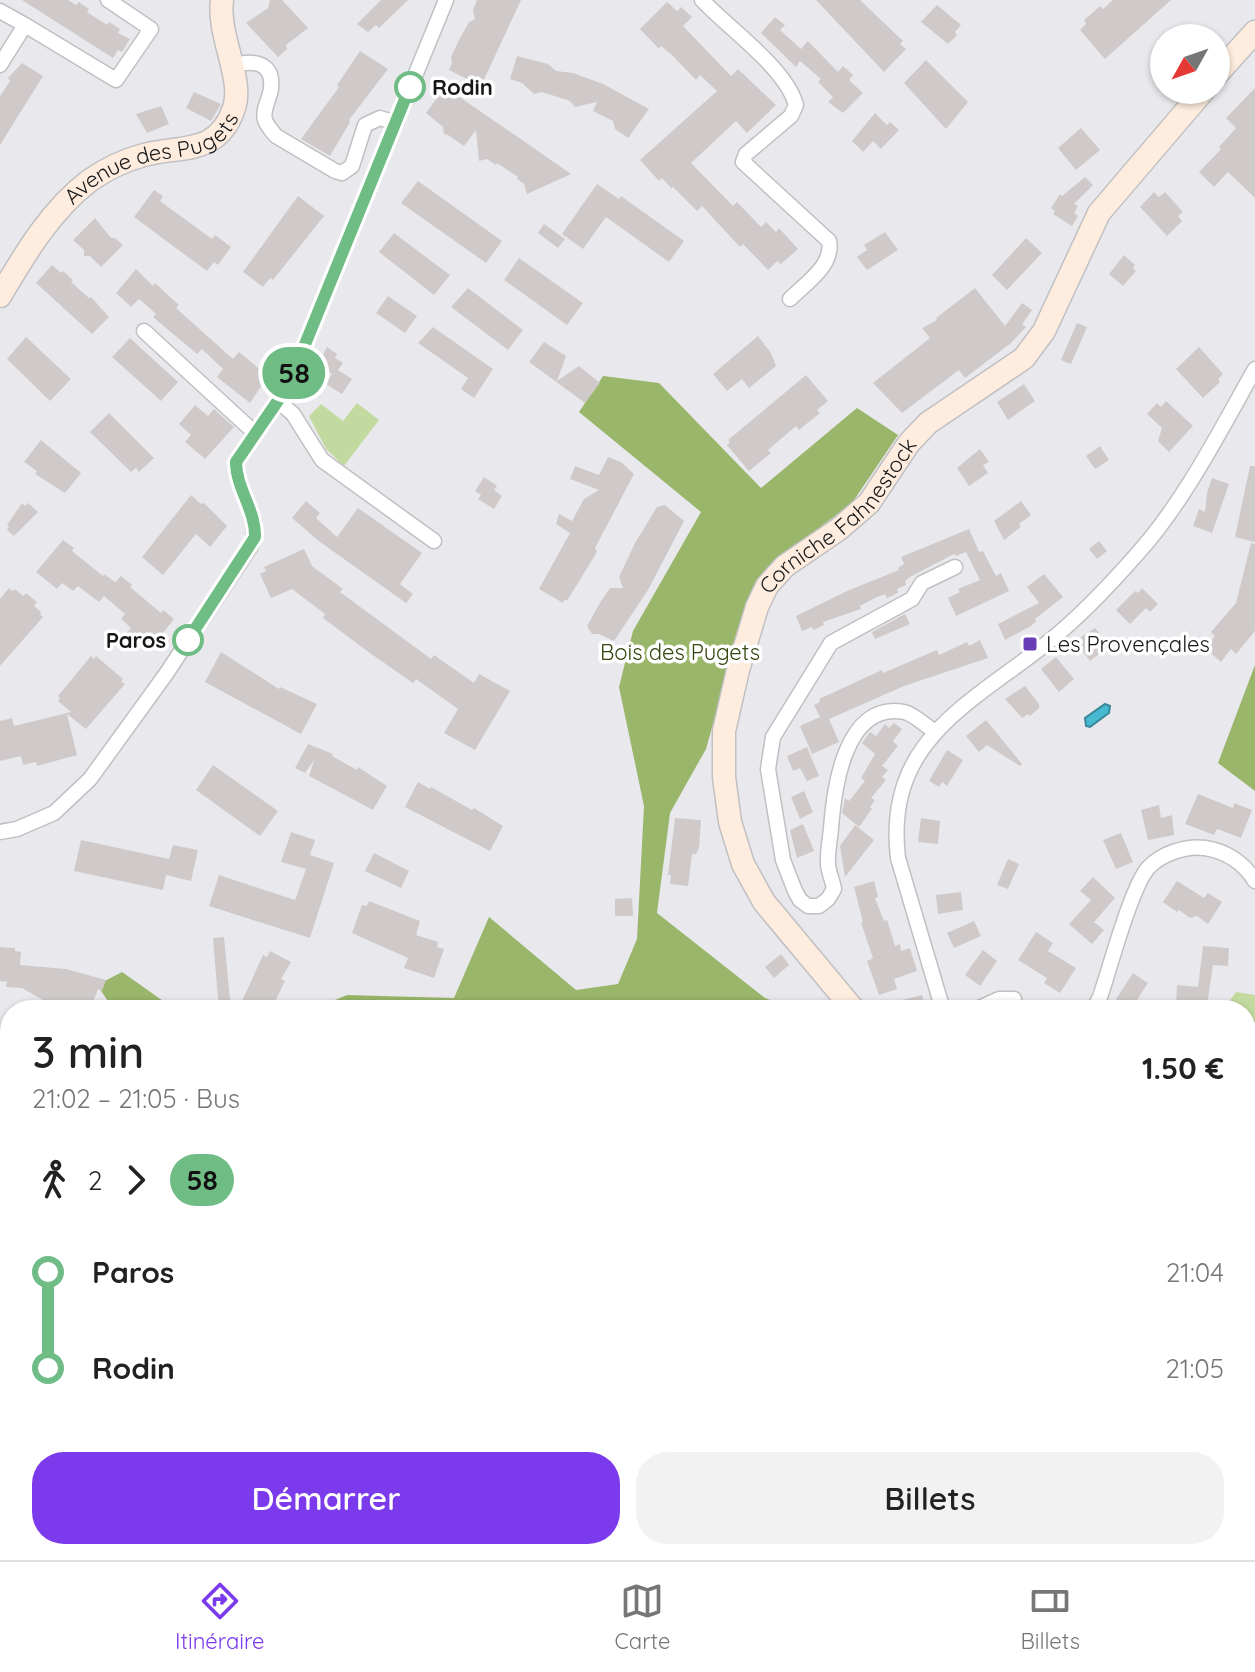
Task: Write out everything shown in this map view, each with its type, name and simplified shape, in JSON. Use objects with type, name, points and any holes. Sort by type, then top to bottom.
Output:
[{"type":"main road","name":"Avenue des Pugets","points":[[0,296],[48,222],[90,181],[122,162],[147,154],[200,146],[213,138],[234,110],[237,96],[221,23],[222,0]]},
{"type":"main road","points":[[1230,60],[1255,32]]},
{"type":"main road","name":"Corniche Fahnestock","points":[[846,1000],[764,902],[743,864],[730,822],[724,777],[724,731],[757,607],[767,586],[785,566],[839,529],[869,503],[909,443],[928,423],[1008,371],[1031,350],[1050,318],[1099,213],[1192,104]]},
{"type":"street","points":[[0,11],[116,80],[151,29],[108,0]]},
{"type":"street","points":[[0,832],[17,829],[54,813],[90,779],[166,674],[251,546],[255,527],[236,473],[236,462],[279,402],[297,366],[446,0]]},
{"type":"street","points":[[702,0],[750,45],[793,94],[796,105],[791,116],[746,154],[743,162],[829,241],[831,250],[827,262],[790,299]]},
{"type":"street","points":[[0,65],[25,25]]},
{"type":"street","points":[[231,66],[253,61],[260,63],[270,77],[271,87],[265,110],[269,127],[276,136],[335,171],[342,173],[352,166],[365,125],[380,118],[396,123]]},
{"type":"street","points":[[144,331],[255,433]]},
{"type":"street","points":[[940,1000],[905,886],[895,832],[903,782],[917,755],[935,732],[975,696],[1077,618],[1147,544],[1169,515],[1255,369]]},
{"type":"street","points":[[279,402],[293,414],[322,460],[434,541]]},
{"type":"street","points":[[935,732],[907,712],[885,712],[872,716],[859,729],[844,755],[833,806],[828,866],[834,889],[819,906],[808,906],[800,900],[783,860],[779,837],[768,769],[773,737],[831,643],[912,599],[922,583],[955,567]]},
{"type":"street","points":[[1098,1000],[1140,881],[1160,858],[1198,847],[1219,850],[1237,861],[1255,881]]},
{"type":"street","points":[[997,1000],[1014,999]]},
{"type":"green space","name":"Bois des Pugets","points":[[603,376],[659,383],[761,488],[857,408],[898,435],[852,503],[794,547],[744,614],[706,749],[670,813],[657,913],[770,1000],[335,1000],[347,995],[454,998],[489,917],[576,990],[618,984],[637,939],[644,806],[619,687],[633,631],[701,512],[579,412]]},
{"type":"green space","points":[[357,403],[379,420],[344,466],[326,449],[309,416],[321,404],[343,421]]},
{"type":"green space","points":[[1255,665],[1255,791],[1218,763]]},
{"type":"green space","points":[[122,972],[162,1000],[107,1000],[97,985]]},
{"type":"green space","points":[[1236,992],[1255,995],[1255,1000],[1230,1000]]},
{"type":"water","points":[[1105,704],[1110,706],[1109,713],[1090,727],[1086,726],[1085,718]]},
{"type":"building","points":[[22,0],[68,0],[76,5],[79,2],[89,9],[87,12],[107,25],[109,22],[120,29],[118,33],[130,39],[122,52],[118,50],[113,58]]},
{"type":"building","points":[[270,0],[282,0],[308,28],[286,45],[287,49],[278,57],[246,23],[268,8]]},
{"type":"building","points":[[381,0],[408,0],[379,28],[376,25],[368,32],[357,24]]},
{"type":"building","points":[[477,0],[521,0],[481,86],[449,70],[458,42],[469,22],[475,19],[473,10]]},
{"type":"building","points":[[816,0],[860,0],[903,41],[900,44],[906,49],[884,72]]},
{"type":"building","points":[[1113,0],[1171,0],[1105,59],[1080,30],[1086,24],[1084,20],[1100,6],[1103,9]]},
{"type":"building","points":[[667,2],[677,11],[681,7],[692,17],[683,26],[731,76],[738,69],[776,105],[747,133],[736,121],[691,163],[733,206],[737,202],[761,227],[766,222],[776,232],[779,228],[798,249],[781,264],[777,261],[768,270],[743,244],[740,247],[702,206],[697,211],[662,178],[659,181],[640,160],[717,91],[700,75],[696,80],[640,29]]},
{"type":"building","points":[[937,5],[961,25],[948,44],[921,22]]},
{"type":"building","points":[[775,17],[785,25],[780,30],[801,49],[808,41],[838,72],[843,66],[853,75],[849,80],[863,93],[843,113],[828,102],[833,97],[818,82],[821,79],[800,61],[796,67],[761,33]]},
{"type":"building","points":[[360,51],[388,69],[349,120],[330,156],[301,139],[339,87],[337,85]]},
{"type":"building","points":[[517,56],[603,84],[649,109],[628,138],[615,129],[613,121],[593,111],[597,102],[575,107],[570,101],[542,92],[534,94],[522,83],[510,79]]},
{"type":"building","points":[[926,60],[968,102],[946,129],[904,83]]},
{"type":"building","points":[[22,63],[43,76],[0,145],[0,96],[10,81],[8,78]]},
{"type":"building","points":[[445,87],[571,174],[527,194],[518,177],[497,163],[487,159],[479,161],[476,130],[464,146],[444,134],[443,127],[426,113]]},
{"type":"building","points":[[1255,88],[1255,198],[1228,172],[1214,187],[1199,172],[1236,128],[1226,118]]},
{"type":"building","points":[[194,92],[221,104],[211,121],[186,108]]},
{"type":"building","points":[[161,106],[169,124],[147,133],[136,114]]},
{"type":"building","points":[[875,113],[887,125],[890,122],[899,130],[881,149],[873,141],[863,152],[852,141]]},
{"type":"building","points":[[1081,128],[1100,150],[1076,170],[1058,148]]},
{"type":"building","points":[[1085,177],[1093,185],[1074,204],[1078,206],[1074,213],[1078,216],[1072,226],[1053,214],[1055,211],[1051,208],[1060,194],[1062,196]]},
{"type":"building","points":[[418,181],[502,241],[486,263],[401,203]]},
{"type":"building","points":[[597,184],[619,199],[621,196],[684,241],[669,262],[606,217],[583,249],[562,234]]},
{"type":"building","points":[[154,190],[163,196],[160,201],[212,239],[215,235],[231,247],[218,265],[214,262],[207,271],[134,217]]},
{"type":"building","points":[[1154,192],[1159,197],[1165,192],[1183,212],[1178,216],[1182,221],[1167,236],[1140,207]]},
{"type":"building","points":[[298,196],[324,216],[273,280],[270,278],[263,287],[243,272]]},
{"type":"building","points":[[95,218],[111,238],[123,245],[101,267],[90,256],[84,256],[84,250],[73,240]]},
{"type":"building","points":[[544,224],[565,239],[558,248],[538,233]]},
{"type":"building","points":[[885,232],[898,250],[867,270],[857,257],[867,250],[864,245]]},
{"type":"building","points":[[394,233],[450,275],[434,295],[379,252]]},
{"type":"building","points":[[1026,238],[1042,253],[1007,290],[992,275]]},
{"type":"building","points":[[1124,255],[1135,265],[1133,268],[1136,271],[1123,286],[1109,274]]},
{"type":"building","points":[[519,258],[583,303],[567,325],[504,280]]},
{"type":"building","points":[[52,265],[73,280],[71,282],[91,297],[109,317],[92,334],[36,283]]},
{"type":"building","points":[[136,269],[179,305],[176,308],[233,359],[239,352],[268,376],[250,403],[217,377],[223,369],[202,349],[197,354],[153,317],[156,314],[139,299],[131,307],[116,293]]},
{"type":"building","points":[[468,288],[523,330],[508,350],[451,307]]},
{"type":"building","points":[[975,288],[1005,326],[1022,303],[1032,310],[1022,324],[1026,327],[1011,343],[965,378],[959,370],[902,413],[873,383],[930,338],[922,328],[937,320]]},
{"type":"building","points":[[388,296],[417,316],[405,333],[376,313]]},
{"type":"building","points":[[1077,323],[1087,327],[1071,364],[1061,360]]},
{"type":"building","points":[[433,327],[493,369],[474,398],[461,389],[468,378],[418,343]]},
{"type":"building","points":[[758,336],[771,353],[776,366],[749,388],[742,379],[727,391],[713,374]]},
{"type":"building","points":[[26,337],[71,379],[50,401],[7,359]]},
{"type":"building","points":[[130,338],[178,382],[161,401],[112,357]]},
{"type":"building","points":[[544,342],[566,356],[557,381],[579,366],[600,383],[585,403],[529,362]]},
{"type":"building","points":[[327,347],[343,363],[338,370],[352,379],[342,394],[326,384],[332,374],[318,365]]},
{"type":"building","points":[[1199,347],[1223,374],[1218,379],[1220,382],[1203,398],[1176,369]]},
{"type":"building","points":[[806,375],[828,401],[817,410],[820,413],[799,430],[796,426],[749,471],[727,445],[728,440]]},
{"type":"building","points":[[1024,384],[1035,401],[1008,420],[997,402]]},
{"type":"building","points":[[1166,401],[1193,426],[1169,452],[1158,441],[1162,428],[1147,414],[1157,403],[1161,407]]},
{"type":"building","points":[[195,405],[208,416],[214,409],[234,427],[205,459],[185,442],[191,435],[179,424]]},
{"type":"building","points":[[109,413],[154,458],[139,472],[136,468],[131,472],[90,432]]},
{"type":"building","points":[[41,440],[81,473],[65,493],[35,474],[37,471],[24,462]]},
{"type":"building","points":[[1100,446],[1109,460],[1095,469],[1086,456]]},
{"type":"building","points":[[980,449],[989,462],[983,465],[988,473],[969,486],[957,468]]},
{"type":"building","points":[[608,457],[621,462],[634,474],[595,548],[597,552],[563,603],[539,589],[570,533],[556,524],[559,514],[572,521],[584,499],[599,490],[570,479],[575,466],[599,475]]},
{"type":"building","points":[[1250,466],[1255,466],[1255,542],[1235,537]]},
{"type":"building","points":[[484,477],[497,486],[494,490],[502,496],[494,509],[478,499],[481,495],[475,491]]},
{"type":"building","points":[[1212,478],[1229,484],[1212,533],[1193,526],[1199,509],[1205,512]]},
{"type":"building","points":[[191,495],[201,504],[204,503],[227,526],[210,547],[196,534],[163,575],[142,557]]},
{"type":"building","points":[[306,501],[320,513],[316,518],[337,537],[358,508],[422,553],[400,584],[413,594],[406,603],[320,542],[292,518]]},
{"type":"building","points":[[1021,501],[1031,515],[1004,540],[994,521]]},
{"type":"building","points":[[22,503],[25,506],[28,503],[38,512],[14,536],[7,530],[7,525]]},
{"type":"building","points":[[665,505],[684,521],[648,590],[614,641],[592,634],[587,626],[601,601],[610,588],[623,588],[619,577],[635,543],[657,507]]},
{"type":"building","points":[[969,529],[979,552],[983,551],[996,576],[1001,573],[1009,591],[956,616],[948,598],[960,592],[958,589],[980,580],[966,552],[954,554],[910,577],[905,581],[906,585],[897,589],[898,593],[887,598],[885,594],[860,606],[861,609],[823,622],[824,625],[813,630],[812,627],[802,631],[796,616],[899,570],[904,564],[901,557]]},
{"type":"building","points":[[63,540],[103,576],[115,582],[121,576],[161,613],[163,610],[174,619],[148,652],[126,634],[131,628],[121,619],[125,614],[104,596],[99,602],[78,586],[73,591],[62,583],[57,589],[36,572]]},
{"type":"building","points":[[1099,541],[1107,551],[1097,559],[1089,549]]},
{"type":"building","points":[[1251,543],[1255,544],[1255,631],[1236,654],[1231,649],[1221,662],[1205,648],[1215,636],[1211,632],[1236,603]]},
{"type":"building","points":[[304,549],[312,566],[343,589],[340,592],[431,659],[434,655],[474,683],[479,674],[510,691],[475,750],[444,733],[458,709],[416,679],[413,683],[367,651],[323,618],[325,614],[292,589],[271,598],[260,574],[266,571],[264,567]]},
{"type":"building","points":[[1044,574],[1063,597],[1035,619],[1031,626],[1005,640],[998,624],[1039,603],[1027,587]]},
{"type":"building","points":[[9,588],[23,596],[26,593],[37,602],[34,606],[43,617],[0,666],[0,599]]},
{"type":"building","points":[[1142,588],[1158,604],[1150,612],[1146,608],[1130,624],[1116,610]]},
{"type":"building","points":[[905,614],[910,624],[875,639],[872,632]]},
{"type":"building","points":[[1095,628],[1109,646],[1090,661],[1075,641]]},
{"type":"building","points":[[980,640],[988,658],[904,686],[829,719],[839,742],[812,754],[800,726],[820,717],[814,705],[820,702],[819,699],[882,670],[883,673],[937,650],[939,655],[967,642],[969,646]]},
{"type":"building","points":[[221,652],[279,689],[317,704],[301,734],[205,682]]},
{"type":"building","points":[[91,656],[94,659],[96,656],[125,684],[86,729],[67,714],[77,755],[37,766],[36,762],[23,765],[21,756],[0,761],[0,721],[12,718],[14,726],[71,712],[58,701],[58,696]]},
{"type":"building","points":[[1056,657],[1074,679],[1059,692],[1041,669]]},
{"type":"building","points":[[1025,686],[1039,708],[1022,718],[1005,699]]},
{"type":"building","points":[[986,720],[1022,764],[1020,766],[987,745],[979,752],[966,736]]},
{"type":"building","points":[[894,723],[902,729],[893,741],[898,746],[882,766],[888,770],[882,777],[886,780],[871,798],[875,800],[870,807],[872,809],[859,827],[842,813],[845,798],[849,801],[865,781],[861,778],[875,754],[862,743],[870,732],[876,736],[885,724],[889,728]]},
{"type":"building","points":[[308,744],[333,754],[357,770],[358,767],[387,786],[373,810],[309,776],[314,760],[305,773],[295,768]]},
{"type":"building","points":[[807,747],[819,776],[807,781],[800,768],[793,771],[787,756]]},
{"type":"building","points":[[947,750],[963,760],[947,786],[942,782],[939,787],[929,781]]},
{"type":"building","points":[[213,765],[278,811],[260,836],[196,790]]},
{"type":"building","points":[[418,782],[472,810],[474,808],[503,826],[490,851],[405,807]]},
{"type":"building","points":[[804,791],[813,812],[800,819],[791,797]]},
{"type":"building","points":[[1198,794],[1233,808],[1234,803],[1252,810],[1241,838],[1217,829],[1214,835],[1185,824]]},
{"type":"building","points":[[1159,805],[1161,818],[1172,815],[1174,835],[1148,840],[1141,810]]},
{"type":"building","points":[[675,818],[701,820],[699,848],[696,854],[692,854],[688,886],[670,884],[671,875],[668,875]]},
{"type":"building","points":[[921,818],[940,821],[938,844],[918,842]]},
{"type":"building","points":[[803,824],[814,851],[797,858],[790,830]]},
{"type":"building","points":[[855,825],[874,840],[845,877],[840,846]]},
{"type":"building","points":[[291,832],[315,840],[310,855],[334,863],[310,938],[209,906],[219,875],[295,900],[306,869],[281,862]]},
{"type":"building","points":[[1121,833],[1133,862],[1116,869],[1103,840]]},
{"type":"building","points":[[81,840],[169,859],[173,845],[198,850],[191,881],[166,875],[163,890],[74,871]]},
{"type":"building","points":[[374,853],[409,871],[401,888],[365,871]]},
{"type":"building","points":[[1008,859],[1019,864],[1008,889],[997,885]]},
{"type":"building","points":[[1093,877],[1115,898],[1094,922],[1104,930],[1092,944],[1069,924],[1091,900],[1080,891]]},
{"type":"building","points":[[874,881],[878,897],[875,898],[884,921],[887,920],[895,946],[900,944],[901,951],[910,948],[917,971],[894,979],[897,989],[879,995],[867,961],[873,958],[861,923],[854,887]]},
{"type":"building","points":[[1177,881],[1204,898],[1208,893],[1222,902],[1208,924],[1197,916],[1190,918],[1179,910],[1177,912],[1163,902]]},
{"type":"building","points":[[961,892],[963,910],[938,914],[936,895]]},
{"type":"building","points":[[632,898],[633,916],[615,916],[615,899]]},
{"type":"building","points":[[369,901],[420,921],[416,935],[438,942],[437,947],[444,949],[434,978],[404,968],[408,958],[352,933],[362,905],[367,906]]},
{"type":"building","points":[[974,921],[981,936],[954,948],[947,933]]},
{"type":"building","points":[[1036,932],[1053,943],[1048,951],[1076,968],[1060,993],[1044,983],[1047,978],[1018,960]]},
{"type":"building","points":[[224,937],[230,1000],[218,1000],[213,938]]},
{"type":"building","points":[[1203,946],[1229,948],[1228,966],[1213,965],[1208,1000],[1176,1000],[1177,985],[1198,987]]},
{"type":"building","points":[[0,947],[15,948],[15,951],[21,952],[20,965],[66,969],[106,980],[94,1000],[43,1000],[22,988],[6,987],[7,982],[0,981]]},
{"type":"building","points":[[983,950],[997,961],[980,986],[965,975]]},
{"type":"building","points":[[270,951],[291,962],[281,979],[285,981],[276,1000],[243,1000],[263,955],[267,957]]},
{"type":"building","points":[[781,954],[789,965],[774,978],[765,967]]},
{"type":"building","points":[[1133,973],[1148,983],[1137,1000],[1116,999]]},
{"type":"building","points":[[922,995],[923,1000],[902,1000]]},
{"type":"bus line","name":"58","points":[[188,640],[255,537],[255,527],[236,473],[236,462],[288,386],[410,87]]},
{"type":"place","name":"Rodin","points":[[410,87]]},
{"type":"place","name":"Paros","points":[[188,640]]},
{"type":"place","name":"Les Provençales","points":[[1030,644]]}]
